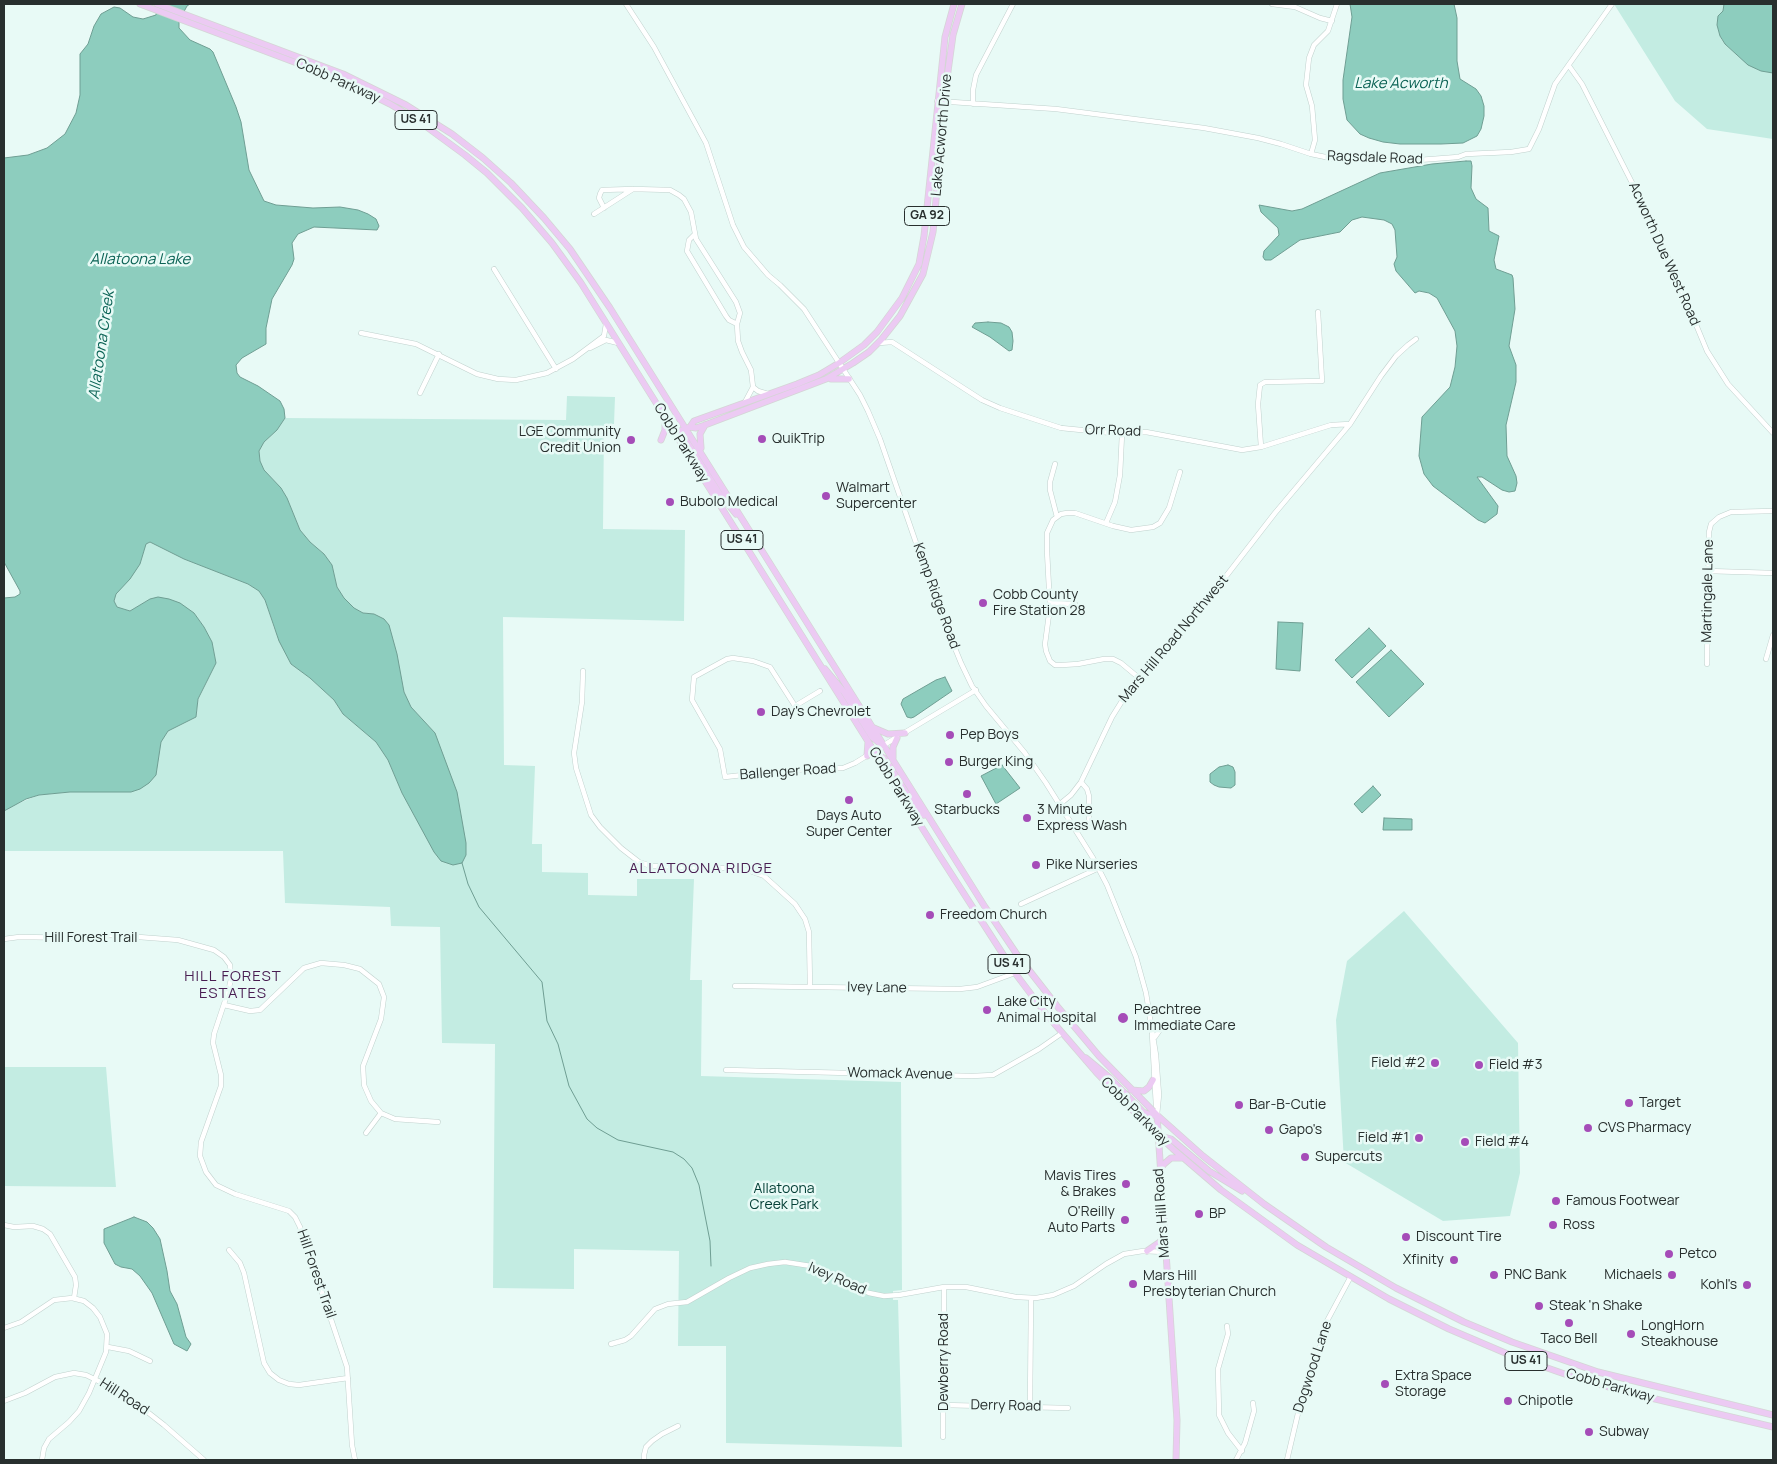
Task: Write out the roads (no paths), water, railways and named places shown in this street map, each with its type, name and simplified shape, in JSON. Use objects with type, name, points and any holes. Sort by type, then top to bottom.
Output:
[{"type":"main road","name":"Cobb Parkway","points":[[140,4],[260,42],[368,85],[419,113],[471,148],[527,199],[570,249],[610,308],[821,667],[977,916],[1015,973],[1062,1033],[1113,1091],[1184,1159],[1221,1190],[1271,1227],[1350,1278],[1449,1329],[1528,1362],[1616,1389],[1773,1427]]},
{"type":"main road","name":"Cobb Parkway","points":[[157,4],[188,19],[357,87],[420,122],[465,155],[504,189],[541,229],[571,269],[606,322],[664,417],[682,430],[706,460],[932,823],[1018,956],[1083,1038],[1131,1090],[1203,1156],[1306,1234],[1362,1269],[1419,1300],[1495,1335],[1598,1372],[1773,1415]]},
{"type":"main road","name":"Lake Acworth Drive","points":[[682,430],[694,421],[812,378],[839,364],[864,344],[886,322],[902,298],[918,264],[927,216],[937,101],[945,37],[954,4]]},
{"type":"main road","name":"Lake Acworth Drive","points":[[682,430],[705,425],[826,380],[863,356],[877,344],[900,316],[918,284],[930,247],[935,220],[953,35],[962,4]]},
{"type":"main road","points":[[465,155],[471,148]]},
{"type":"main road","points":[[826,380],[849,379]]},
{"type":"main road","points":[[661,440],[665,430],[664,417]]},
{"type":"main road","points":[[705,425],[700,434],[699,441],[706,460]]},
{"type":"main road","points":[[682,430],[719,493],[741,517]]},
{"type":"main road","points":[[821,667],[829,673],[841,688],[872,737],[884,746]]},
{"type":"main road","points":[[872,727],[888,734],[905,733]]},
{"type":"main road","points":[[893,760],[892,751],[897,738]]},
{"type":"main road","points":[[867,756],[868,742]]},
{"type":"main road","points":[[874,752],[885,759],[907,794],[932,823]]},
{"type":"main road","points":[[1079,1053],[1109,1077],[1143,1112],[1157,1115]]},
{"type":"main road","points":[[1131,1090],[1144,1091],[1151,1085],[1153,1080]]},
{"type":"main road","name":"Mars Hill Road","points":[[1157,1115],[1177,1420],[1176,1460]]},
{"type":"main road","points":[[1158,1135],[1170,1139],[1214,1174],[1256,1198]]},
{"type":"main road","points":[[1160,1171],[1168,1159],[1175,1157],[1184,1159]]},
{"type":"main road","points":[[1147,1251],[1160,1242],[1164,1234]]},
{"type":"street","name":"Kemp Ridge Road","points":[[626,4],[654,47],[706,143],[733,225],[744,247],[768,275],[804,309],[860,395],[879,434],[939,609],[961,663],[976,690],[1025,753],[1060,804]]},
{"type":"street","points":[[973,104],[976,75],[1013,4]]},
{"type":"street","points":[[1272,4],[1294,7],[1332,21]]},
{"type":"street","points":[[1311,154],[1314,140],[1312,106],[1306,84],[1309,58],[1314,45],[1328,31],[1337,4]]},
{"type":"street","name":"Ragsdale Road","points":[[937,101],[1056,109],[1204,128],[1258,138],[1335,159],[1412,160],[1458,157],[1466,154],[1512,152],[1528,149],[1539,129],[1552,90],[1612,4]]},
{"type":"street","name":"Acworth Due West Road","points":[[1569,66],[1582,84],[1660,238],[1712,360],[1728,384],[1773,433]]},
{"type":"street","points":[[604,208],[599,198],[602,190],[670,190],[680,195],[689,207],[694,235],[736,302],[740,313],[738,341],[751,370],[753,387],[745,402]]},
{"type":"street","points":[[594,214],[633,190]]},
{"type":"street","points":[[694,235],[689,240],[687,251],[726,316],[729,320],[738,324]]},
{"type":"street","points":[[494,269],[556,369]]},
{"type":"street","points":[[1260,447],[1258,404],[1260,385],[1265,382],[1322,381],[1318,312]]},
{"type":"street","points":[[589,348],[605,334],[606,322]]},
{"type":"street","points":[[877,344],[887,341],[892,342],[890,329]]},
{"type":"street","points":[[361,333],[405,341],[439,354],[477,374],[498,379],[527,379],[556,369],[589,348],[606,340],[619,344]]},
{"type":"street","name":"Mars Hill Road Northwest","points":[[1060,804],[1071,795],[1081,782],[1112,717],[1139,678],[1177,632],[1202,607],[1275,513],[1350,424],[1381,376],[1408,344],[1416,339]]},
{"type":"street","name":"Orr Road","points":[[892,342],[982,400],[1000,408],[1061,428],[1122,434],[1146,432],[1235,450],[1260,447],[1323,427],[1350,424]]},
{"type":"street","points":[[420,393],[439,354]]},
{"type":"street","points":[[753,387],[758,391],[768,394]]},
{"type":"street","points":[[1106,524],[1115,502],[1120,474],[1122,434]]},
{"type":"street","points":[[1054,464],[1050,490],[1057,517]]},
{"type":"street","points":[[1139,678],[1122,663],[1113,659],[1062,665],[1055,665],[1050,662],[1045,644],[1050,603],[1046,551],[1047,533],[1053,520],[1067,513],[1075,513],[1106,524],[1137,530],[1153,527],[1160,523],[1169,508],[1180,472]]},
{"type":"street","name":"Martingale Lane","points":[[1707,664],[1709,532],[1711,524],[1719,517],[1730,512],[1773,511]]},
{"type":"street","points":[[1708,571],[1773,573]]},
{"type":"street","points":[[1050,603],[1075,604]]},
{"type":"street","points":[[1766,659],[1773,635]]},
{"type":"street","name":"Ballenger Road","points":[[820,691],[795,706],[770,667],[733,658],[727,659],[694,677],[692,700],[720,749],[725,777],[788,770],[843,768],[874,752],[976,690]]},
{"type":"street","points":[[583,671],[582,702],[574,753],[576,768],[591,815],[621,848],[639,862],[651,866],[727,868],[750,871],[764,876],[796,904],[805,919],[809,932],[810,988]]},
{"type":"street","points":[[1081,782],[1088,789],[1089,822]]},
{"type":"street","points":[[1060,804],[1099,868],[1137,960],[1155,1038],[1158,1095],[1157,1115]]},
{"type":"street","points":[[1022,904],[1099,868]]},
{"type":"street","name":"Hill Forest Trail","points":[[4,938],[82,938],[112,935],[178,940],[214,950],[224,956],[230,965],[231,978],[213,1043],[221,1075],[221,1086],[203,1135],[200,1156],[206,1172],[216,1185],[235,1194],[289,1211],[300,1226],[347,1367],[352,1445],[355,1460]]},
{"type":"street","points":[[224,1005],[250,1012],[260,1010],[304,968],[321,963],[344,965],[360,970],[378,984],[384,997],[381,1019],[363,1066],[364,1085],[371,1101],[381,1113],[395,1119],[438,1122]]},
{"type":"street","name":"Ivey Lane","points":[[735,986],[965,989],[983,986],[1015,973]]},
{"type":"street","points":[[1152,1028],[1153,1080],[1157,1115]]},
{"type":"street","points":[[1155,1038],[1162,1028]]},
{"type":"street","name":"Womack Avenue","points":[[726,1070],[963,1076],[993,1075],[1039,1049],[1062,1033]]},
{"type":"street","points":[[366,1134],[381,1113]]},
{"type":"street","points":[[4,1225],[14,1227],[33,1226],[43,1229],[50,1234],[75,1276],[74,1298]]},
{"type":"street","points":[[229,1250],[240,1263],[244,1273],[264,1363],[270,1373],[279,1380],[299,1385],[348,1378]]},
{"type":"street","name":"Ivey Road","points":[[611,1344],[631,1336],[655,1309],[668,1304],[688,1302],[750,1268],[768,1264],[785,1262],[811,1266],[834,1275],[858,1289],[884,1296],[944,1287],[974,1288],[1016,1297],[1032,1298],[1053,1295],[1074,1286],[1120,1255],[1147,1251],[1165,1252]]},
{"type":"street","name":"Dogwood Lane","points":[[1287,1460],[1300,1406],[1327,1321],[1350,1278]]},
{"type":"street","name":"Dewberry Road","points":[[943,1437],[944,1287]]},
{"type":"street","points":[[4,1328],[21,1322],[54,1300],[68,1297],[88,1304],[100,1317],[107,1334],[108,1347],[96,1379],[79,1411],[49,1439],[44,1448],[42,1460]]},
{"type":"street","points":[[1030,1407],[1032,1298]]},
{"type":"street","points":[[1227,1326],[1228,1334],[1218,1369],[1219,1415],[1228,1433],[1242,1451]]},
{"type":"street","points":[[108,1347],[129,1351],[150,1361]]},
{"type":"street","name":"Hill Road","points":[[4,1401],[64,1374],[86,1375],[119,1391],[164,1425],[204,1460]]},
{"type":"street","points":[[1236,1460],[1242,1451],[1254,1411],[1253,1403]]},
{"type":"street","name":"Derry Road","points":[[943,1405],[1068,1408]]},
{"type":"street","points":[[644,1460],[646,1447],[662,1434],[678,1426]]},
{"type":"water","name":"Allatoona Lake","points":[[158,4],[190,4],[179,21],[179,28],[190,40],[213,52],[241,122],[249,170],[264,201],[276,205],[313,208],[340,207],[358,210],[376,219],[379,226],[377,230],[314,227],[298,234],[292,243],[294,259],[292,265],[272,299],[266,328],[266,344],[242,358],[236,365],[237,373],[240,377],[258,386],[280,401],[284,409],[285,418],[277,430],[264,442],[259,451],[260,461],[264,470],[281,488],[287,498],[300,530],[324,554],[332,565],[337,587],[344,598],[354,608],[363,613],[374,614],[384,619],[389,625],[404,692],[411,707],[435,733],[457,792],[466,843],[466,855],[462,863],[453,865],[441,861],[434,852],[402,793],[388,760],[376,742],[343,714],[334,700],[291,664],[279,641],[265,600],[259,591],[248,584],[184,559],[150,542],[146,544],[140,564],[130,579],[116,594],[114,601],[117,607],[130,611],[150,599],[158,597],[169,599],[180,603],[194,613],[204,627],[212,642],[216,663],[198,699],[196,717],[168,731],[161,742],[156,775],[140,789],[131,792],[70,792],[39,795],[26,799],[4,811],[4,598],[15,597],[20,594],[20,591],[4,562],[4,158],[28,155],[47,148],[65,134],[76,113],[80,95],[80,54],[88,44],[94,26],[101,14],[114,7],[120,8],[133,17],[143,19],[156,15]]},
{"type":"water","name":"Lake Acworth","points":[[1350,4],[1454,4],[1457,18],[1457,61],[1460,79],[1476,89],[1481,96],[1484,106],[1481,129],[1477,136],[1463,143],[1400,144],[1383,142],[1360,134],[1347,120],[1343,99],[1343,80],[1352,17]]},
{"type":"water","points":[[1724,4],[1773,4],[1773,73],[1761,71],[1748,65],[1725,44],[1720,36],[1717,25],[1718,16],[1723,11]]},
{"type":"water","points":[[1471,161],[1471,188],[1476,199],[1488,208],[1489,231],[1499,236],[1494,260],[1496,269],[1512,275],[1513,278],[1515,309],[1509,346],[1516,365],[1516,382],[1506,425],[1507,456],[1517,483],[1515,491],[1509,492],[1502,490],[1482,477],[1477,477],[1498,506],[1497,514],[1485,523],[1478,520],[1433,486],[1424,474],[1419,456],[1422,417],[1450,387],[1455,367],[1457,346],[1455,331],[1437,298],[1429,293],[1419,291],[1415,293],[1396,271],[1394,264],[1397,257],[1395,230],[1392,224],[1384,220],[1362,217],[1352,220],[1340,232],[1300,240],[1271,260],[1265,260],[1263,257],[1264,251],[1279,235],[1278,228],[1261,212],[1259,205],[1292,211],[1302,209],[1380,173],[1432,164]]},
{"type":"water","points":[[975,323],[1001,323],[1009,327],[1012,332],[1012,350],[1009,351],[972,327]]},
{"type":"water","points":[[1278,622],[1303,623],[1300,671],[1276,669]]},
{"type":"water","points":[[1369,628],[1386,646],[1352,678],[1335,660]]},
{"type":"water","points":[[1391,650],[1424,684],[1389,717],[1356,682]]},
{"type":"water","points":[[945,677],[952,691],[914,717],[907,717],[901,704],[903,699],[936,680]]},
{"type":"water","points":[[1002,765],[1020,788],[996,804],[981,776]]},
{"type":"water","points":[[1228,765],[1233,767],[1235,772],[1235,785],[1231,788],[1219,787],[1210,782],[1210,774],[1219,767]]},
{"type":"water","points":[[1373,786],[1381,795],[1362,813],[1354,804]]},
{"type":"water","points":[[1384,818],[1412,819],[1412,830],[1383,830]]},
{"type":"water","points":[[134,1217],[147,1222],[160,1239],[170,1291],[177,1304],[186,1337],[191,1344],[187,1351],[174,1344],[152,1293],[140,1276],[132,1269],[115,1264],[104,1243],[104,1229]]},
{"type":"waterway","points":[[462,863],[468,884],[479,907],[542,982],[547,1021],[558,1044],[569,1086],[587,1119],[597,1128],[618,1140],[673,1152],[684,1159],[692,1168],[699,1185],[710,1241],[711,1266]]},
{"type":"place","name":"QuikTrip","points":[[762,439]]},
{"type":"place","name":"LGE Community Credit Union","points":[[631,440]]},
{"type":"place","name":"Walmart Supercenter","points":[[826,496]]},
{"type":"place","name":"Bubolo Medical","points":[[670,502]]},
{"type":"place","name":"Cobb County Fire Station 28","points":[[983,603]]},
{"type":"place","name":"Day's Chevrolet","points":[[761,712]]},
{"type":"place","name":"Pep Boys","points":[[950,735]]},
{"type":"place","name":"Burger King","points":[[949,762]]},
{"type":"place","name":"Starbucks","points":[[967,794]]},
{"type":"place","name":"Days Auto Super Center","points":[[849,800]]},
{"type":"place","name":"3 Minute Express Wash","points":[[1027,818]]},
{"type":"place","name":"Pike Nurseries","points":[[1036,865]]},
{"type":"place","name":"Freedom Church","points":[[930,915]]},
{"type":"place","name":"Lake City Animal Hospital","points":[[987,1010]]},
{"type":"place","name":"Peachtree Immediate Care","points":[[1123,1018]]},
{"type":"place","name":"Field #2","points":[[1435,1063]]},
{"type":"place","name":"Field #3","points":[[1479,1065]]},
{"type":"place","name":"Target","points":[[1629,1103]]},
{"type":"place","name":"Bar-B-Cutie","points":[[1239,1105]]},
{"type":"place","name":"CVS Pharmacy","points":[[1588,1128]]},
{"type":"place","name":"Gapo's","points":[[1269,1130]]},
{"type":"place","name":"Field #1","points":[[1419,1138]]},
{"type":"place","name":"Field #4","points":[[1465,1142]]},
{"type":"place","name":"Supercuts","points":[[1305,1157]]},
{"type":"place","name":"Mavis Tires & Brakes","points":[[1126,1184]]},
{"type":"place","name":"Famous Footwear","points":[[1556,1201]]},
{"type":"place","name":"BP","points":[[1199,1214]]},
{"type":"place","name":"O'Reilly Auto Parts","points":[[1125,1220]]},
{"type":"place","name":"Ross","points":[[1553,1225]]},
{"type":"place","name":"Discount Tire","points":[[1406,1237]]},
{"type":"place","name":"Petco","points":[[1669,1254]]},
{"type":"place","name":"Xfinity","points":[[1454,1260]]},
{"type":"place","name":"PNC Bank","points":[[1494,1275]]},
{"type":"place","name":"Michaels","points":[[1672,1275]]},
{"type":"place","name":"Mars Hill Presbyterian Church","points":[[1133,1284]]},
{"type":"place","name":"Kohl's","points":[[1747,1285]]},
{"type":"place","name":"Steak 'n Shake","points":[[1539,1306]]},
{"type":"place","name":"Taco Bell","points":[[1569,1323]]},
{"type":"place","name":"LongHorn Steakhouse","points":[[1631,1334]]},
{"type":"place","name":"Extra Space Storage","points":[[1385,1384]]},
{"type":"place","name":"Chipotle","points":[[1508,1401]]},
{"type":"place","name":"Subway","points":[[1589,1432]]},
{"type":"district","name":"ALLATOONA RIDGE","points":[[701,869]]},
{"type":"district","name":"HILL FOREST ESTATES","points":[[233,986]]},
{"type":"water label","name":"Allatoona Creek","points":[[102,345]]},
{"type":"park label","name":"Allatoona Creek Park","points":[[784,1198]]}]
